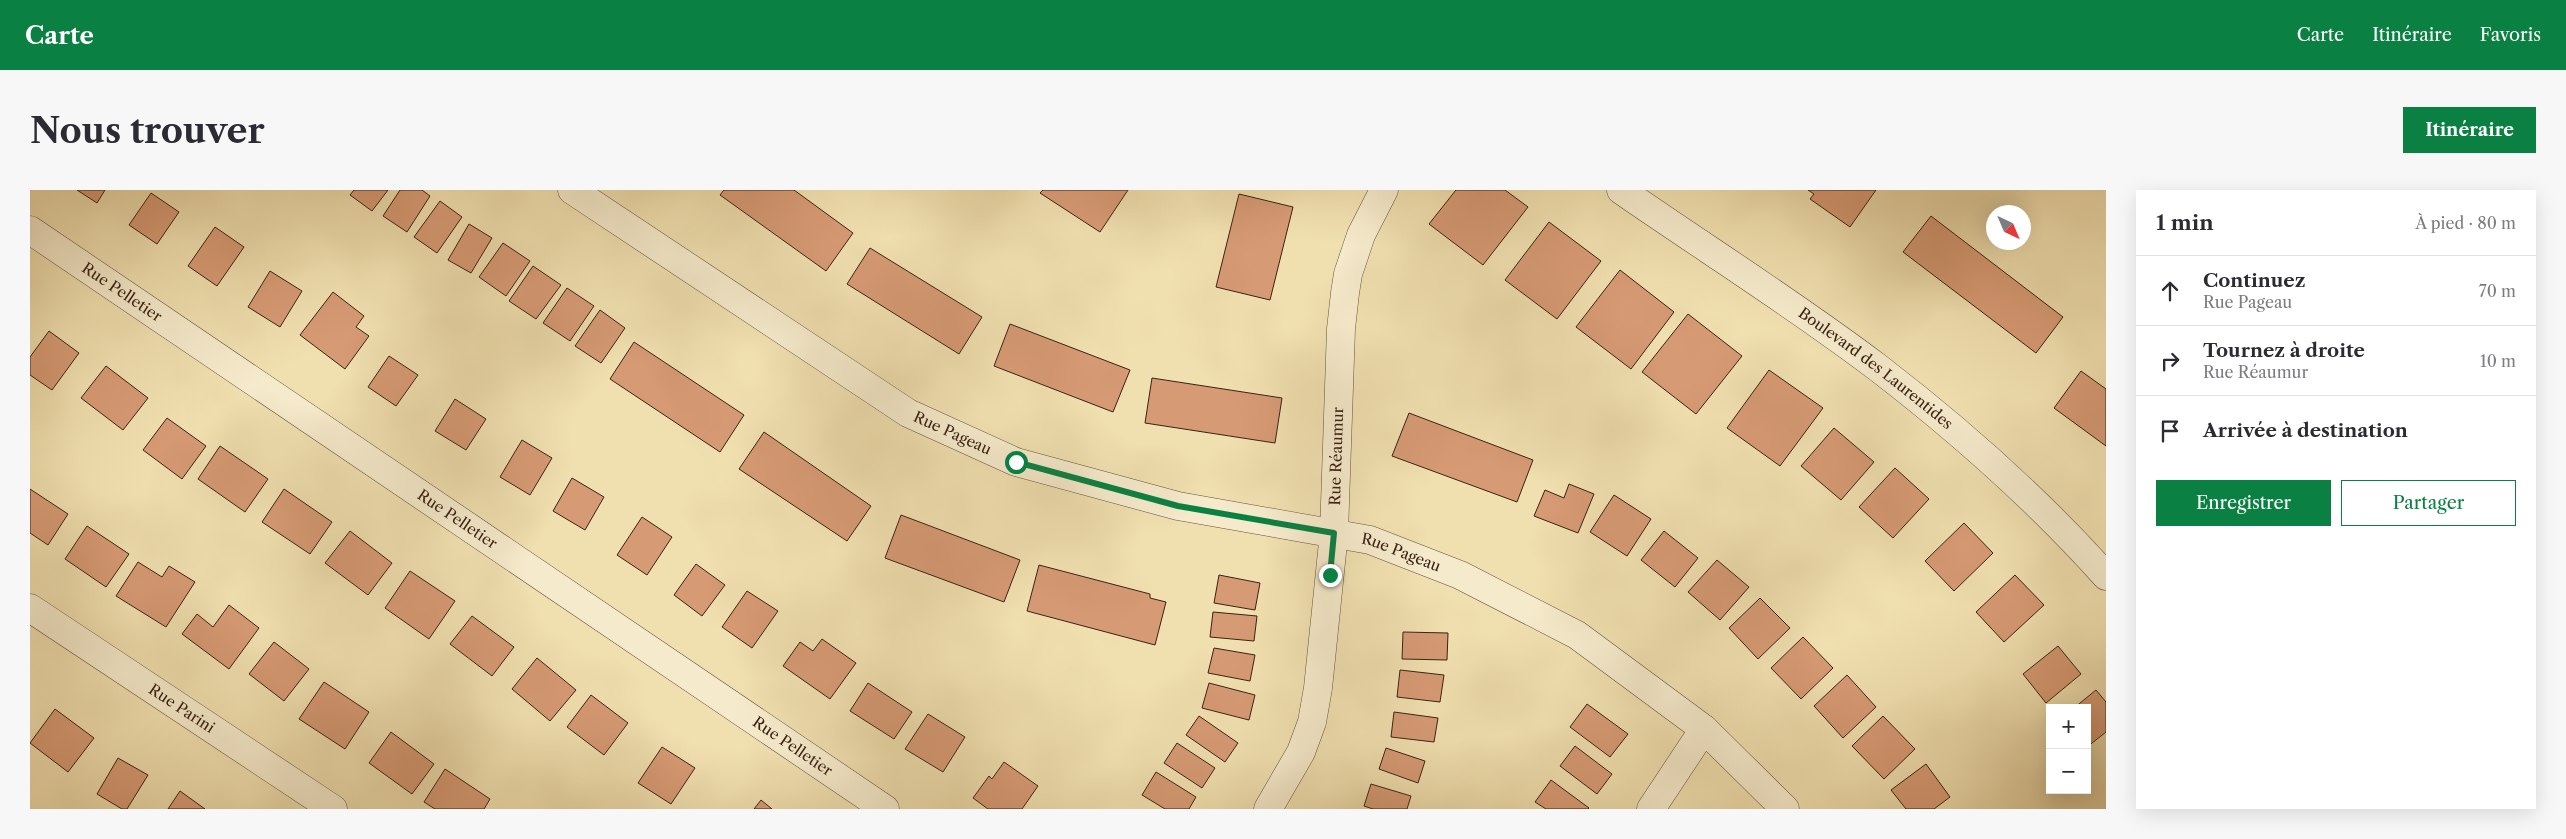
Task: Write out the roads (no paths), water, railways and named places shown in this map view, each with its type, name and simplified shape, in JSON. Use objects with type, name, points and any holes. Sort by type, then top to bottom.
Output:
[{"type":"street","name":"Rue Pageau","points":[[572,190],[917,417],[1016,462],[1178,506],[1370,540],[1460,575],[1577,635],[1704,729],[1785,809]]},
{"type":"street","name":"Rue Réaumur","points":[[1268,809],[1301,752],[1312,722],[1318,688],[1334,533],[1341,329],[1348,274],[1365,226],[1384,190]]},
{"type":"street","name":"Boulevard des Laurentides","points":[[1621,190],[1792,307],[1904,389],[2013,482],[2106,576]]},
{"type":"street","name":"Rue Pelletier","points":[[30,230],[885,809]]},
{"type":"street","name":"Rue Parini","points":[[30,608],[333,809]]},
{"type":"street","points":[[1651,809],[1704,729]]}]
